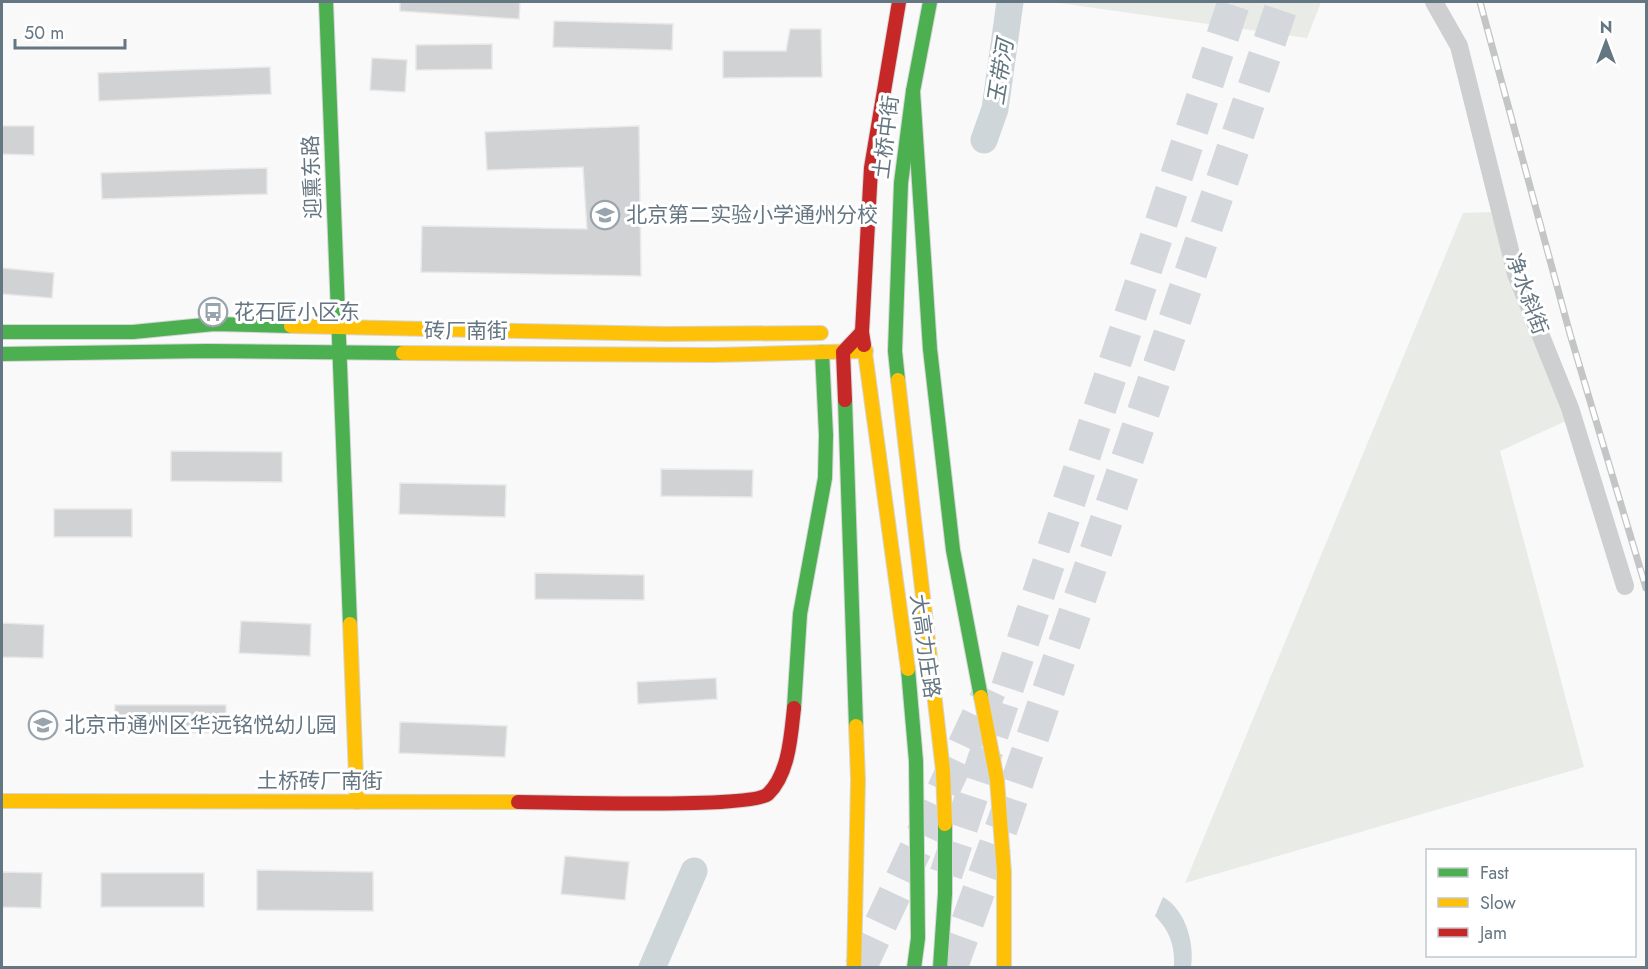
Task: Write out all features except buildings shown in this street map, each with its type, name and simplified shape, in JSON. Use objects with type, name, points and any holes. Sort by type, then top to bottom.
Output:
[{"type":"main road","name":"迎熏东路","points":[[326,2],[357,802]]},
{"type":"main road","points":[[898,2],[871,168],[895,331],[912,350],[997,780],[1004,872],[1004,968]]},
{"type":"main road","name":"土桥中街","points":[[912,350],[895,331],[901,183],[913,90],[930,2]]},
{"type":"main road","points":[[895,331],[913,90]]},
{"type":"main road","name":"砖厂南街","points":[[2,332],[133,332],[206,324],[666,334],[895,331]]},
{"type":"main road","points":[[854,968],[858,780],[843,352],[895,331]]},
{"type":"main road","name":"大高力庄路","points":[[895,331],[863,351],[913,718],[918,853],[918,938],[914,968]]},
{"type":"main road","name":"砖厂南街","points":[[2,354],[339,352],[714,355],[912,350]]},
{"type":"main road","name":"大高力庄路","points":[[912,350],[947,836],[940,968]]},
{"type":"main road","name":"土桥砖厂南街","points":[[2,801],[752,800],[769,794],[782,773],[790,738],[803,591],[822,506],[826,462],[822,352]]},
{"type":"street","name":"净水斜街","points":[[1434,2],[1459,46],[1516,274],[1570,408],[1625,586]]},
{"type":"shaded area","points":[[1052,2],[1321,2],[1307,38]]},
{"type":"shaded area","points":[[1491,212],[1566,421],[1500,451],[1584,767],[1185,883],[1463,213]]},
{"type":"shaded area","points":[[1163,897],[1171,902],[1183,918],[1187,928],[1190,937],[1191,967],[1174,967],[1174,952],[1170,939],[1155,916]]},
{"type":"waterway","name":"玉带河","points":[[984,140],[995,109],[1010,2]]},
{"type":"waterway","name":"玉带河","points":[[652,968],[694,871]]},
{"type":"tunnel","points":[[946,874],[1234,2]]},
{"type":"tunnel","points":[[951,968],[1005,818],[1283,2]]},
{"type":"tunnel","points":[[860,968],[990,690]]},
{"type":"railway","points":[[1480,2],[1570,334],[1646,588]]},
{"type":"traffic: fast","points":[[326,2],[350,624]]},
{"type":"traffic: fast","points":[[898,380],[895,351],[901,183],[913,91],[930,2]]},
{"type":"traffic: fast","points":[[913,91],[930,349],[953,550],[981,697]]},
{"type":"traffic: fast","points":[[2,332],[133,332],[214,324],[291,326]]},
{"type":"traffic: fast","points":[[2,354],[208,351],[403,353]]},
{"type":"traffic: fast","points":[[794,708],[800,614],[825,478],[826,435],[822,352]]},
{"type":"traffic: fast","points":[[845,400],[856,726]]},
{"type":"traffic: fast","points":[[908,669],[916,761],[918,938],[914,968]]},
{"type":"traffic: fast","points":[[940,968],[945,894],[945,824]]},
{"type":"traffic: slow","points":[[291,326],[666,334],[821,333]]},
{"type":"traffic: slow","points":[[864,345],[908,669]]},
{"type":"traffic: slow","points":[[403,353],[713,355],[866,351]]},
{"type":"traffic: slow","points":[[898,380],[943,771],[945,824]]},
{"type":"traffic: slow","points":[[350,624],[357,802]]},
{"type":"traffic: slow","points":[[981,697],[997,780],[1004,872],[1004,968]]},
{"type":"traffic: slow","points":[[854,968],[858,780],[856,726]]},
{"type":"traffic: slow","points":[[2,801],[518,802]]},
{"type":"traffic: jam","points":[[864,345],[862,332],[871,168],[899,2]]},
{"type":"traffic: jam","points":[[845,400],[843,352],[862,332]]},
{"type":"traffic: jam","points":[[518,802],[691,803],[754,799],[768,794],[775,786],[785,765],[794,708]]},
{"type":"place","name":"北京第二实验小学通州分校","points":[[605,215]]},
{"type":"place","name":"花石匠小区东","points":[[213,312]]},
{"type":"place","name":"北京市通州区华远铭悦幼儿园","points":[[43,725]]}]
